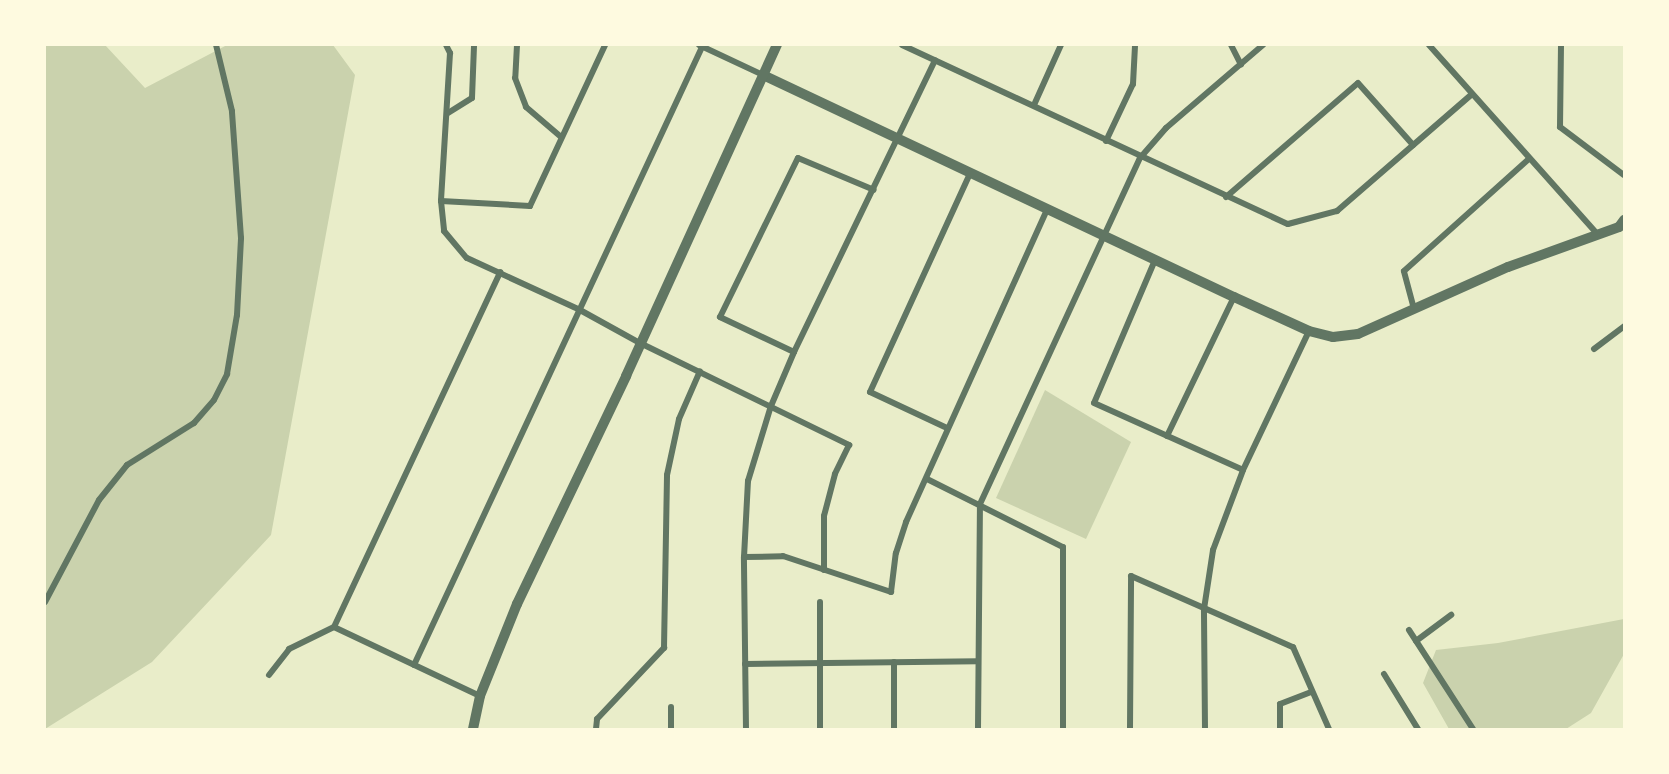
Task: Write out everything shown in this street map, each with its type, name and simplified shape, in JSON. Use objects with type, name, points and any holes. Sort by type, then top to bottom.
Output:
[{"type":"street","points":[[45,602],[99,500],[127,465],[204,414],[227,374],[237,315],[241,238],[232,111],[216,45]]},
{"type":"street","points":[[446,45],[450,53],[441,201],[444,231],[467,258],[580,310],[640,343],[849,445],[835,474],[825,516],[824,570]]},
{"type":"street","points":[[448,113],[472,98],[474,45]]},
{"type":"street","points":[[517,45],[515,78],[526,107],[560,136]]},
{"type":"street","points":[[441,201],[530,206],[560,136],[605,45]]},
{"type":"street","points":[[473,729],[480,696],[517,604],[777,45]]},
{"type":"street","points":[[902,45],[1034,105],[1140,158],[1288,224],[1337,211],[1471,95]]},
{"type":"street","points":[[1034,105],[1062,45]]},
{"type":"street","points":[[1106,141],[1132,84],[1135,45]]},
{"type":"street","points":[[1231,45],[1241,65]]},
{"type":"street","points":[[978,729],[980,504],[1140,158],[1166,128],[1263,45]]},
{"type":"street","points":[[1429,45],[1471,95],[1598,235]]},
{"type":"street","points":[[1561,45],[1560,126],[1624,175]]},
{"type":"street","points":[[414,665],[701,46],[1234,297],[1309,331],[1333,337],[1358,334],[1508,267],[1619,227],[1624,220]]},
{"type":"street","points":[[746,729],[744,557],[748,481],[771,406],[794,352],[935,60]]},
{"type":"street","points":[[1226,196],[1358,83],[1413,145]]},
{"type":"street","points":[[794,352],[720,317],[798,158],[874,190]]},
{"type":"street","points":[[1414,309],[1404,271],[1529,159]]},
{"type":"street","points":[[947,428],[870,392],[970,174]]},
{"type":"street","points":[[744,557],[783,556],[891,592],[896,553],[906,522],[1047,210]]},
{"type":"street","points":[[1155,260],[1094,403],[1243,470]]},
{"type":"street","points":[[269,675],[289,649],[334,627],[500,272]]},
{"type":"street","points":[[1167,436],[1234,297]]},
{"type":"street","points":[[1594,350],[1624,326]]},
{"type":"street","points":[[1205,729],[1204,609],[1213,550],[1243,470],[1309,331]]},
{"type":"street","points":[[596,729],[597,719],[664,648],[662,611],[667,475],[679,419],[700,371]]},
{"type":"street","points":[[927,479],[1063,547],[1063,729]]},
{"type":"street","points":[[1130,729],[1131,576],[1293,647],[1329,729]]},
{"type":"street","points":[[819,602],[820,729]]},
{"type":"street","points":[[1416,641],[1450,615]]},
{"type":"street","points":[[334,627],[480,696]]},
{"type":"street","points":[[1409,630],[1473,729]]},
{"type":"street","points":[[744,664],[978,661]]},
{"type":"street","points":[[894,662],[894,729]]},
{"type":"street","points":[[1384,674],[1418,729]]},
{"type":"street","points":[[1280,729],[1280,704],[1312,692]]},
{"type":"street","points":[[671,707],[671,729]]},
{"type":"green space","points":[[45,45],[105,45],[145,88],[227,45],[333,45],[355,75],[271,535],[152,662],[45,729]]},
{"type":"green space","points":[[1045,390],[1131,442],[1086,539],[996,498]]},
{"type":"green space","points":[[1624,619],[1624,654],[1591,713],[1566,729],[1449,729],[1423,683],[1436,650],[1498,643]]}]
